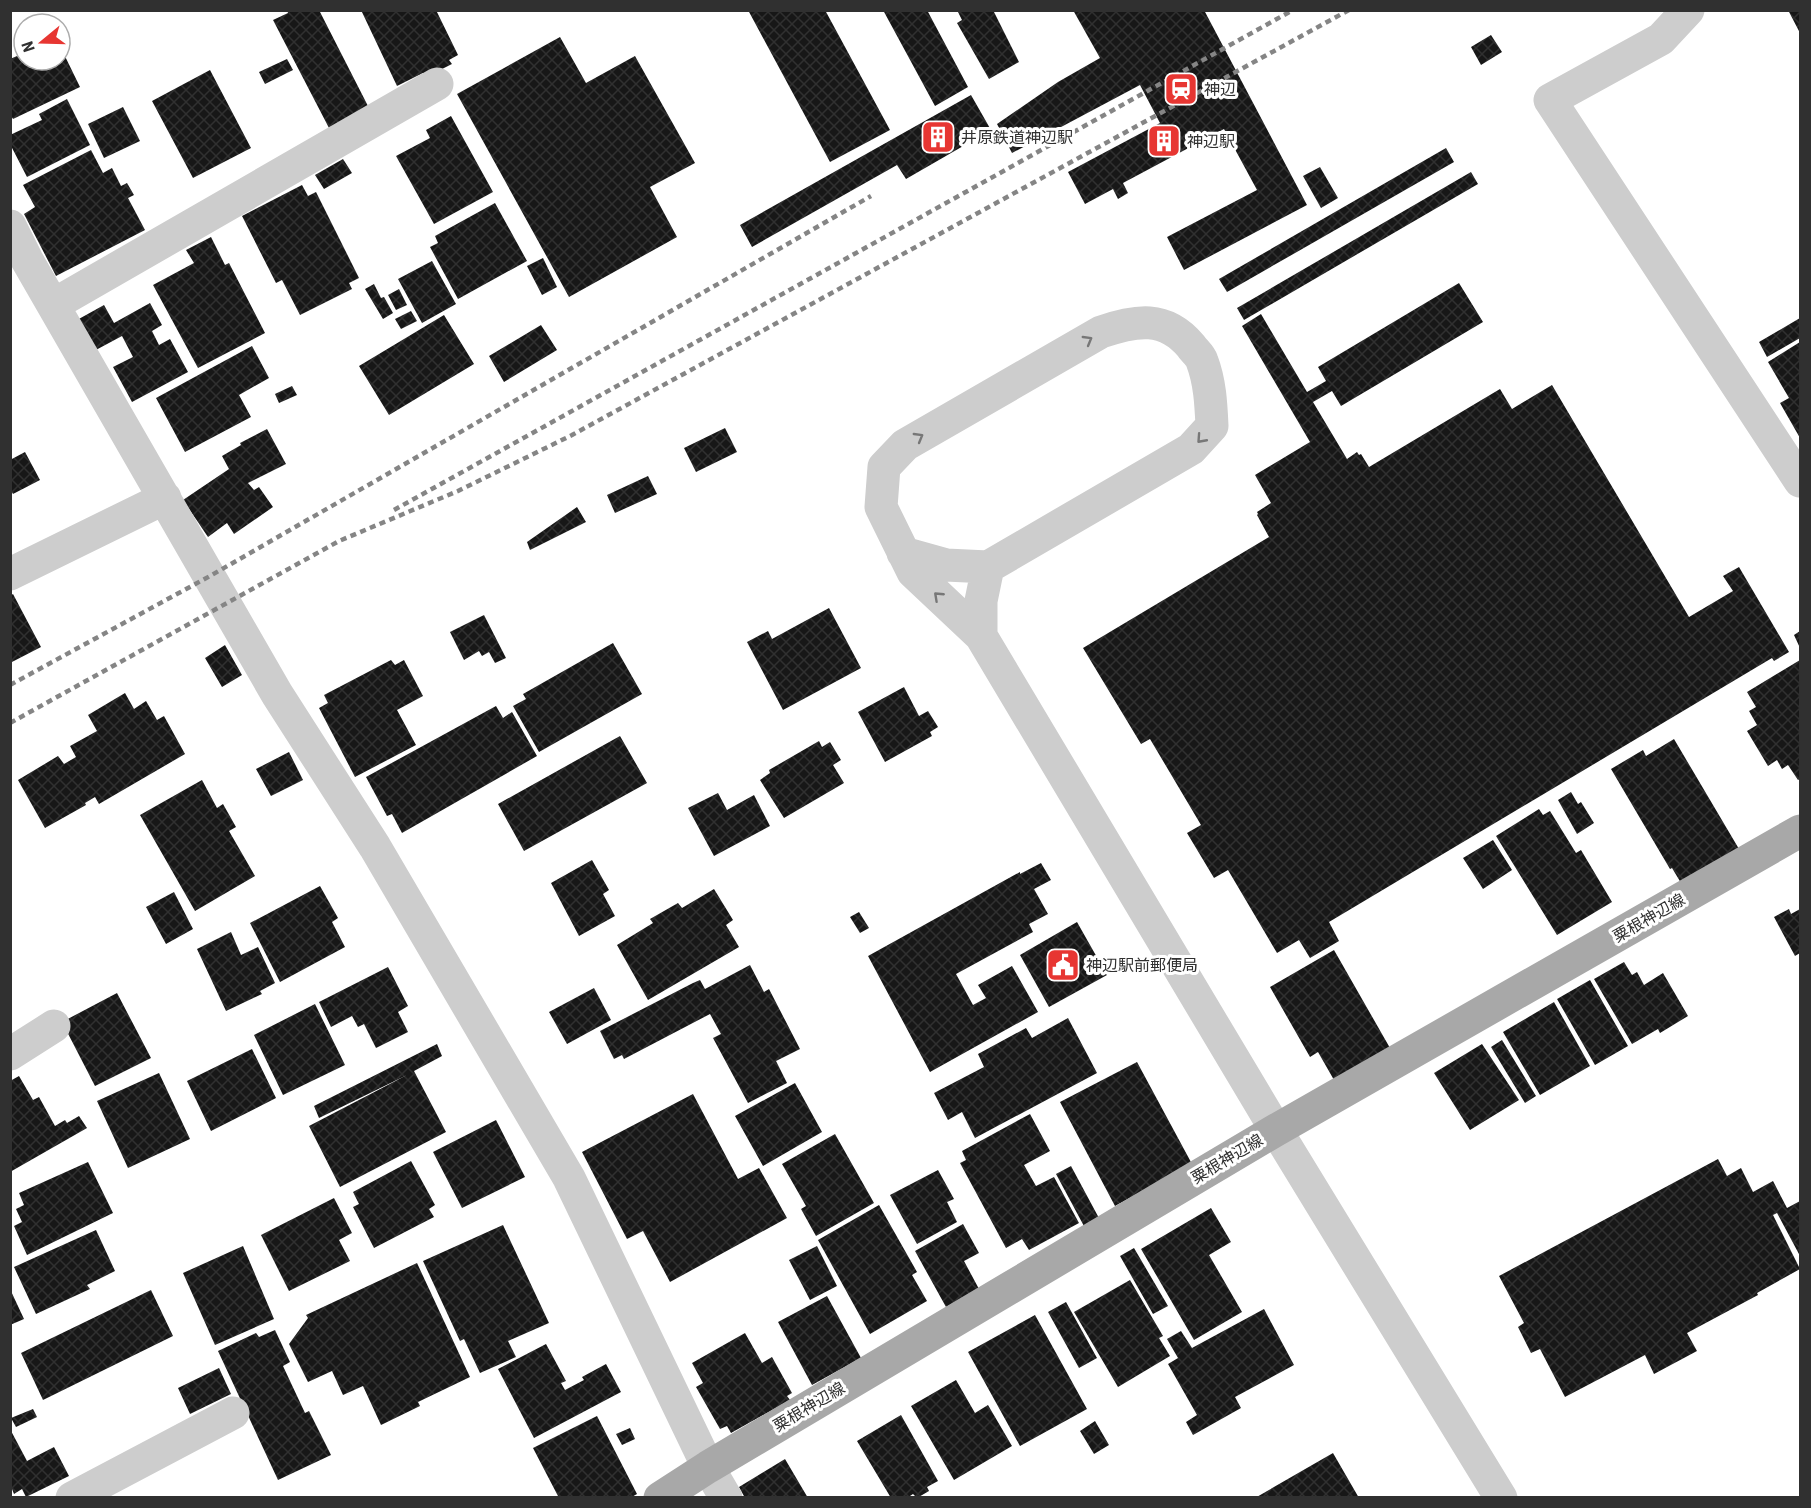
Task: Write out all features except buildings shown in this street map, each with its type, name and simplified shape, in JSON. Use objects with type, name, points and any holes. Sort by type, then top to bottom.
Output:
[{"type":"main road","name":"粟根神辺線","points":[[660,1497],[1276,1130],[1800,831]]},
{"type":"street","points":[[1688,10],[1661,39],[1550,100],[1800,481]]},
{"type":"street","points":[[53,304],[437,84]]},
{"type":"street","points":[[10,226],[27,260],[277,694],[375,847],[569,1178],[708,1467],[726,1497]]},
{"type":"street","points":[[903,553],[946,565],[988,567],[1191,449],[1212,426],[1210,390],[1201,359],[1183,337],[1159,323],[1126,323],[1101,332],[905,445],[884,467],[881,507],[903,553],[913,573],[981,636],[1276,1130],[1501,1497]]},
{"type":"street","points":[[10,574],[165,498]]},
{"type":"street","points":[[981,636],[981,601],[988,567]]},
{"type":"street","points":[[10,1054],[54,1026]]},
{"type":"street","points":[[72,1497],[233,1413]]},
{"type":"railway","points":[[394,510],[1293,10]]},
{"type":"railway","points":[[10,723],[339,541],[458,491],[572,435],[1349,10]]},
{"type":"railway","points":[[10,685],[210,576],[871,196]]},
{"type":"place","name":"神辺","points":[[1181,89]]},
{"type":"place","name":"井原鉄道神辺駅","points":[[938,137]]},
{"type":"place","name":"神辺駅","points":[[1164,141]]},
{"type":"place","name":"神辺駅前郵便局","points":[[1063,965]]}]
